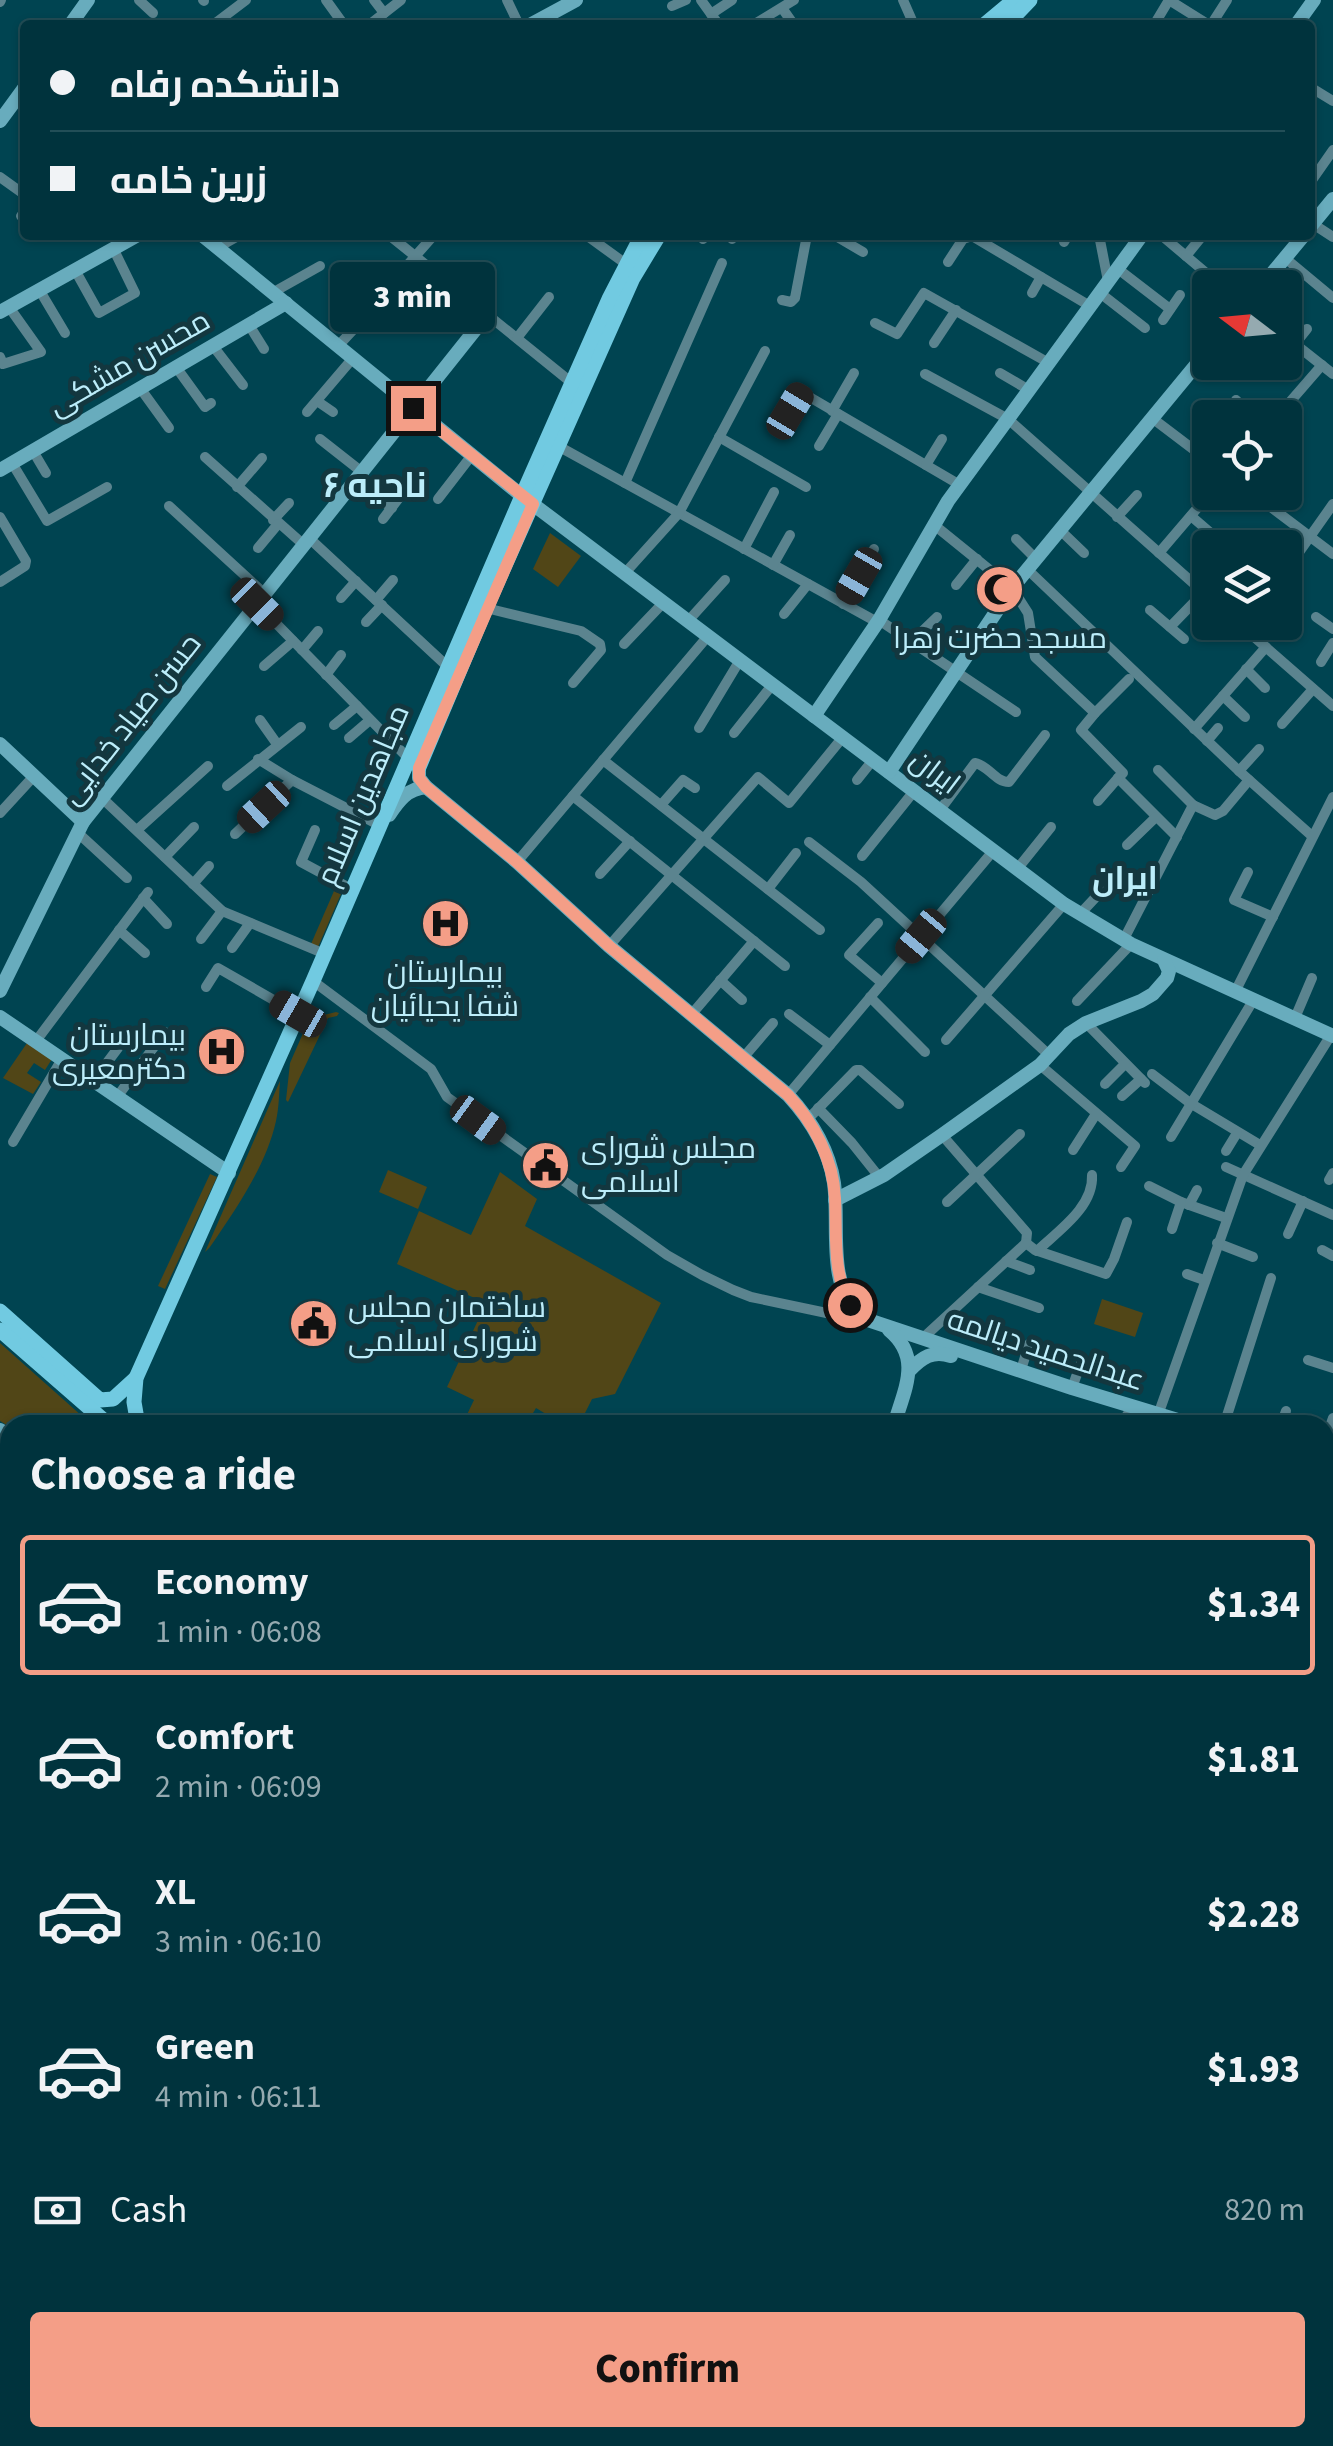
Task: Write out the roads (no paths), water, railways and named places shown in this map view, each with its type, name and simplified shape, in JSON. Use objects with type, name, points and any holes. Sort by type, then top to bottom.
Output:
[{"type":"main road","points":[[539,20],[576,0]]},
{"type":"main road","points":[[1011,20],[1030,0]]},
{"type":"main road","points":[[989,20],[1008,2]]},
{"type":"main road","points":[[0,122],[20,94]]},
{"type":"main road","points":[[1315,220],[1333,199]]},
{"type":"main road","points":[[4,309],[128,240]]},
{"type":"main road","name":"ایران","points":[[208,240],[527,500],[1064,904],[1164,960],[1332,1035]]},
{"type":"main road","name":"مجاهدین اسلام","points":[[136,1378],[381,826],[486,608],[572,383],[639,240]]},
{"type":"main road","name":"مجاهدین اسلام","points":[[414,763],[448,667],[527,500],[558,446],[634,278],[656,240]]},
{"type":"main road","points":[[814,716],[878,621],[960,485],[1138,240]]},
{"type":"main road","points":[[1275,270],[1299,240]]},
{"type":"main road","name":"محسن مشکی","points":[[6,467],[286,303]]},
{"type":"main road","name":"حسن صیاد خدایی","points":[[0,991],[80,828],[487,314]]},
{"type":"main road","points":[[889,772],[1012,588],[1192,370]]},
{"type":"main road","points":[[0,744],[80,828]]},
{"type":"main road","points":[[414,763],[426,787],[517,862],[609,946],[813,1114],[836,1200],[836,1260],[842,1286],[858,1315],[881,1324],[902,1342],[909,1360],[897,1415]]},
{"type":"main road","points":[[381,826],[406,793],[426,787]]},
{"type":"main road","points":[[836,1200],[880,1178],[942,1136],[1044,1060],[1069,1034],[1153,994],[1168,978],[1164,960]]},
{"type":"main road","points":[[0,1017],[229,1172]]},
{"type":"main road","points":[[0,1311],[100,1400],[113,1399],[136,1378]]},
{"type":"main road","name":"عبدالحمید دیالمه","points":[[881,1324],[1146,1415]]},
{"type":"main road","points":[[0,1330],[98,1415]]},
{"type":"main road","points":[[924,1338],[929,1355]]},
{"type":"main road","name":"عبدالحمید دیالمه","points":[[909,1372],[929,1355],[946,1354],[1111,1415]]},
{"type":"main road","points":[[136,1378],[136,1415]]},
{"type":"street","points":[[139,0],[153,13]]},
{"type":"street","points":[[220,20],[246,0]]},
{"type":"street","points":[[374,0],[384,13]]},
{"type":"street","points":[[375,20],[402,0]]},
{"type":"street","points":[[672,6],[686,0]]},
{"type":"street","points":[[701,0],[715,20]]},
{"type":"street","points":[[711,14],[732,0]]},
{"type":"street","points":[[762,20],[794,0]]},
{"type":"street","points":[[1169,0],[1202,20]]},
{"type":"street","points":[[782,8],[790,20]]},
{"type":"street","points":[[1315,176],[1333,150]]},
{"type":"street","points":[[218,248],[232,240]]},
{"type":"street","points":[[395,240],[572,383]]},
{"type":"street","points":[[396,278],[430,240]]},
{"type":"street","points":[[593,240],[626,264]]},
{"type":"street","points":[[782,300],[791,302],[795,298],[806,240]]},
{"type":"street","points":[[843,240],[863,252]]},
{"type":"street","points":[[948,262],[962,240]]},
{"type":"street","points":[[976,240],[1090,306]]},
{"type":"street","points":[[1099,240],[1109,281],[1145,328]]},
{"type":"street","points":[[1167,240],[1203,270]]},
{"type":"street","points":[[1186,256],[1199,240]]},
{"type":"street","points":[[76,270],[99,312],[135,293],[113,248]]},
{"type":"street","points":[[1285,258],[1333,298]]},
{"type":"street","points":[[624,483],[722,263]]},
{"type":"street","points":[[272,292],[320,266]]},
{"type":"street","points":[[1032,293],[1042,277]]},
{"type":"street","points":[[1109,281],[1170,310]]},
{"type":"street","points":[[40,290],[65,333]]},
{"type":"street","points":[[874,323],[897,334],[924,293],[1049,363]]},
{"type":"street","points":[[1163,320],[1180,295]]},
{"type":"street","points":[[516,338],[549,297]]},
{"type":"street","points":[[0,357],[3,364],[40,352],[4,309]]},
{"type":"street","points":[[934,343],[956,310]]},
{"type":"street","points":[[338,346],[365,317]]},
{"type":"street","points":[[249,325],[264,349]]},
{"type":"street","points":[[1302,332],[1307,329]]},
{"type":"street","points":[[213,346],[243,385]]},
{"type":"street","points":[[1302,349],[1333,374]]},
{"type":"street","points":[[625,574],[679,513],[764,351]]},
{"type":"street","points":[[308,412],[353,358]]},
{"type":"street","points":[[1291,400],[1322,364]]},
{"type":"street","points":[[176,367],[205,406],[211,402]]},
{"type":"street","points":[[819,446],[854,373]]},
{"type":"street","points":[[1000,373],[1029,390]]},
{"type":"street","points":[[925,374],[1008,419],[1192,583]]},
{"type":"street","points":[[140,388],[170,428]]},
{"type":"street","points":[[778,430],[800,392],[960,485]]},
{"type":"street","points":[[317,401],[333,412]]},
{"type":"street","points":[[1152,418],[1192,448]]},
{"type":"street","points":[[719,437],[806,486]]},
{"type":"street","points":[[926,465],[942,438]]},
{"type":"street","points":[[320,439],[392,508]]},
{"type":"street","points":[[558,446],[878,621],[1016,712]]},
{"type":"street","points":[[33,451],[46,473]]},
{"type":"street","points":[[438,499],[472,455]]},
{"type":"street","points":[[205,457],[276,522],[356,581],[448,667]]},
{"type":"street","points":[[237,487],[262,458]]},
{"type":"street","points":[[6,467],[47,521],[107,486]]},
{"type":"street","points":[[744,549],[774,492]]},
{"type":"street","points":[[383,519],[402,494]]},
{"type":"street","points":[[1117,517],[1138,494]]},
{"type":"street","points":[[258,548],[289,503]]},
{"type":"street","points":[[1302,548],[1333,504]]},
{"type":"street","points":[[169,506],[261,599],[293,641],[414,763]]},
{"type":"street","points":[[1158,553],[1195,510]]},
{"type":"street","points":[[1276,510],[1333,554]]},
{"type":"street","points":[[1190,516],[1207,530]]},
{"type":"street","points":[[0,517],[26,562],[0,582]]},
{"type":"street","points":[[934,524],[1012,588],[1028,612],[1035,658],[1095,713]]},
{"type":"street","points":[[1060,530],[1084,553]]},
{"type":"street","points":[[773,565],[790,535]]},
{"type":"street","points":[[1016,539],[1032,564],[1194,729],[1312,836]]},
{"type":"street","points":[[843,604],[874,549]]},
{"type":"street","points":[[956,584],[977,558]]},
{"type":"street","points":[[366,622],[394,580]]},
{"type":"street","points":[[688,621],[724,580]]},
{"type":"street","points":[[340,598],[356,581]]},
{"type":"street","points":[[784,614],[808,584]]},
{"type":"street","points":[[624,644],[664,602]]},
{"type":"street","points":[[486,608],[581,631],[600,644],[601,650],[573,684]]},
{"type":"street","points":[[1170,627],[1192,609]]},
{"type":"street","points":[[1150,610],[1184,638]]},
{"type":"street","points":[[911,642],[937,616]]},
{"type":"street","points":[[1316,617],[1333,629]]},
{"type":"street","points":[[302,650],[318,631]]},
{"type":"street","points":[[517,862],[708,636]]},
{"type":"street","points":[[1258,640],[1333,706]]},
{"type":"street","points":[[264,666],[293,641]]},
{"type":"street","points":[[1321,662],[1333,644]]},
{"type":"street","points":[[1194,729],[1266,648]]},
{"type":"street","points":[[326,674],[341,656]]},
{"type":"street","points":[[699,728],[740,660]]},
{"type":"street","points":[[1246,670],[1265,688]]},
{"type":"street","points":[[1098,801],[1122,773],[1081,730],[1130,678]]},
{"type":"street","points":[[734,732],[773,684]]},
{"type":"street","points":[[1282,724],[1313,689]]},
{"type":"street","points":[[1223,696],[1245,717]]},
{"type":"street","points":[[334,725],[357,706]]},
{"type":"street","points":[[260,720],[277,744]]},
{"type":"street","points":[[349,738],[370,720]]},
{"type":"street","points":[[226,786],[300,727]]},
{"type":"street","points":[[1206,741],[1218,728]]},
{"type":"street","points":[[940,810],[975,762],[1002,782],[1009,782],[1045,735]]},
{"type":"street","points":[[609,946],[758,777],[789,804],[843,737]]},
{"type":"street","points":[[1238,771],[1258,749]]},
{"type":"street","points":[[258,758],[381,826]]},
{"type":"street","points":[[603,760],[820,930]]},
{"type":"street","points":[[857,780],[873,760]]},
{"type":"street","points":[[137,830],[208,766]]},
{"type":"street","points":[[1158,770],[1193,805],[1214,815],[1220,814],[1248,780]]},
{"type":"street","points":[[0,814],[34,776]]},
{"type":"street","points":[[1118,778],[1177,837]]},
{"type":"street","points":[[235,834],[292,780]]},
{"type":"street","points":[[661,806],[683,780],[695,788]]},
{"type":"street","points":[[862,856],[914,790]]},
{"type":"street","points":[[573,796],[785,966]]},
{"type":"street","points":[[1236,990],[1333,797]]},
{"type":"street","points":[[102,798],[222,911],[325,954]]},
{"type":"street","points":[[1077,1001],[1128,942],[1193,805]]},
{"type":"street","points":[[1126,845],[1156,816]]},
{"type":"street","points":[[1018,868],[1051,826]]},
{"type":"street","points":[[165,858],[194,827]]},
{"type":"street","points":[[80,828],[127,878]]},
{"type":"street","points":[[315,830],[301,862],[352,890]]},
{"type":"street","points":[[600,874],[630,842]]},
{"type":"street","points":[[810,842],[921,936],[1096,1114],[1135,1146],[1121,1167]]},
{"type":"street","points":[[788,1095],[994,850]]},
{"type":"street","points":[[768,889],[796,852]]},
{"type":"street","points":[[193,884],[209,866]]},
{"type":"street","points":[[1248,872],[1234,900],[1273,917]]},
{"type":"street","points":[[1080,914],[1110,883]]},
{"type":"street","points":[[36,1041],[145,895],[168,924]]},
{"type":"street","points":[[946,1040],[1064,904]]},
{"type":"street","points":[[201,940],[222,911]]},
{"type":"street","points":[[232,948],[250,923]]},
{"type":"street","points":[[878,923],[849,955],[882,983]]},
{"type":"street","points":[[120,930],[144,953]]},
{"type":"street","points":[[691,1015],[754,941]]},
{"type":"street","points":[[0,953],[14,964]]},
{"type":"street","points":[[206,988],[218,968],[298,1014]]},
{"type":"street","points":[[1295,1018],[1312,978]]},
{"type":"street","points":[[720,980],[742,1000]]},
{"type":"street","points":[[314,982],[431,1069],[447,1097],[667,1254],[733,1290],[836,1315],[858,1315]]},
{"type":"street","points":[[870,997],[926,1052]]},
{"type":"street","points":[[1171,1138],[1254,999]]},
{"type":"street","points":[[790,1014],[830,1045]]},
{"type":"street","points":[[1086,1023],[1125,1064],[1146,1079],[1260,1145]]},
{"type":"street","points":[[743,1058],[773,1024]]},
{"type":"street","points":[[118,1097],[165,1032]]},
{"type":"street","points":[[1162,1415],[1204,1280],[1243,1175],[1332,1035]]},
{"type":"street","points":[[94,1080],[118,1048]]},
{"type":"street","points":[[13,1142],[62,1059]]},
{"type":"street","points":[[1106,1084],[1125,1064]]},
{"type":"street","points":[[880,1178],[852,1143],[813,1114],[858,1070],[899,1104]]},
{"type":"street","points":[[1122,1096],[1146,1079]]},
{"type":"street","points":[[1301,1081],[1312,1089]]},
{"type":"street","points":[[1073,1150],[1096,1114]]},
{"type":"street","points":[[1226,1151],[1237,1133]]},
{"type":"street","points":[[947,1202],[1020,1134]]},
{"type":"street","points":[[924,1338],[1026,1244],[1028,1233],[942,1136]]},
{"type":"street","points":[[1226,1167],[1333,1215]]},
{"type":"street","points":[[1037,1251],[1080,1210],[1094,1181],[1092,1175]]},
{"type":"street","points":[[1149,1186],[1226,1218]]},
{"type":"street","points":[[1172,1229],[1196,1190]]},
{"type":"street","points":[[1288,1234],[1303,1202]]},
{"type":"street","points":[[1026,1244],[1106,1274],[1127,1222]]},
{"type":"street","points":[[1218,1243],[1253,1257]]},
{"type":"street","points":[[1322,1250],[1333,1256]]},
{"type":"street","points":[[1006,1261],[1030,1270]]},
{"type":"street","points":[[1186,1274],[1204,1280]]},
{"type":"street","points":[[1227,1415],[1271,1278]]},
{"type":"street","points":[[978,1287],[1039,1308]]},
{"type":"street","points":[[1021,1370],[1030,1344]]},
{"type":"street","points":[[1072,1388],[1082,1360]]},
{"type":"street","points":[[1308,1360],[1333,1368]]},
{"type":"street","points":[[1285,1415],[1286,1411]]},
{"type":"place","name":"مسجد حضرت زهرا","points":[[1000,589]]},
{"type":"place","name":"بیمارستان شفا یحیائیان","points":[[445,923]]},
{"type":"place","name":"بیمارستان دکترمعیری","points":[[221,1052]]},
{"type":"place","name":"مجلس شورای اسلامی","points":[[546,1165]]},
{"type":"place","name":"ساختمان مجلس شورای اسلامی","points":[[313,1324]]},
{"type":"district","name":"ناحیه ۶","points":[[375,486]]},
{"type":"district","name":"ایران","points":[[1125,879]]}]
